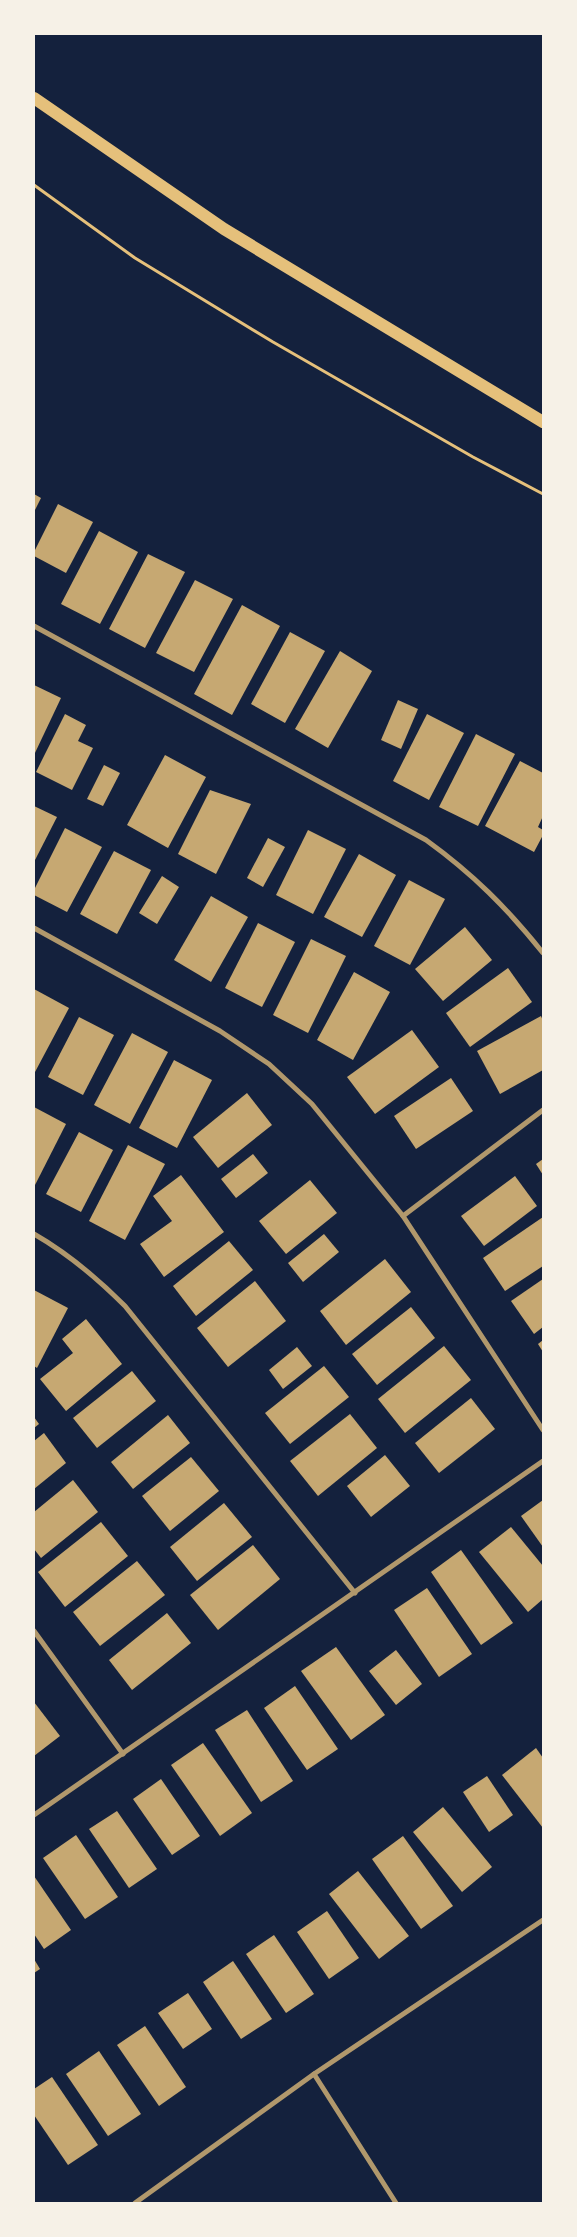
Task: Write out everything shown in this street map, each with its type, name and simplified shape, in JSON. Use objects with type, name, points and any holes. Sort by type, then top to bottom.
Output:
[{"type":"main road","points":[[34,98],[224,229],[543,422]]},
{"type":"street","points":[[34,626],[426,840],[460,865],[490,892],[543,953]]},
{"type":"street","points":[[34,928],[220,1031],[269,1064],[312,1104],[403,1216],[543,1430]]},
{"type":"street","points":[[403,1216],[543,1110]]},
{"type":"street","points":[[34,1234],[58,1248],[93,1274],[125,1306],[355,1593]]},
{"type":"street","points":[[34,1815],[543,1461]]},
{"type":"street","points":[[34,1631],[123,1754]]},
{"type":"street","points":[[134,2203],[314,2074],[543,1920]]},
{"type":"street","points":[[314,2074],[396,2203]]},
{"type":"path","points":[[34,185],[135,258],[273,342],[473,457],[543,494]]},
{"type":"building","points":[[34,494],[41,498],[34,512]]},
{"type":"building","points":[[58,504],[93,522],[66,573],[34,556],[34,552]]},
{"type":"building","points":[[99,531],[138,552],[100,624],[61,604]]},
{"type":"building","points":[[148,554],[185,572],[145,648],[109,629]]},
{"type":"building","points":[[195,580],[233,599],[194,672],[156,653]]},
{"type":"building","points":[[242,605],[280,626],[232,715],[194,694]]},
{"type":"building","points":[[290,632],[325,651],[285,723],[251,704]]},
{"type":"building","points":[[340,651],[372,671],[328,748],[295,729]]},
{"type":"building","points":[[34,685],[61,698],[34,755]]},
{"type":"building","points":[[398,700],[418,709],[401,749],[381,740]]},
{"type":"building","points":[[65,714],[86,725],[78,741],[93,748],[72,790],[36,772]]},
{"type":"building","points":[[427,714],[464,733],[429,800],[393,781]]},
{"type":"building","points":[[476,734],[515,754],[478,826],[439,807]]},
{"type":"building","points":[[165,755],[206,777],[168,848],[127,825]]},
{"type":"building","points":[[520,761],[543,773],[543,816],[538,827],[543,830],[543,835],[534,852],[485,826]]},
{"type":"building","points":[[104,765],[120,773],[103,806],[87,799]]},
{"type":"building","points":[[210,790],[251,804],[216,874],[178,854]]},
{"type":"building","points":[[34,806],[57,817],[34,862]]},
{"type":"building","points":[[65,828],[102,847],[67,912],[34,895],[34,890]]},
{"type":"building","points":[[308,830],[346,849],[313,914],[276,895]]},
{"type":"building","points":[[268,838],[285,847],[263,887],[247,878]]},
{"type":"building","points":[[114,851],[151,870],[117,934],[80,914]]},
{"type":"building","points":[[359,854],[396,875],[362,937],[324,917]]},
{"type":"building","points":[[162,876],[179,887],[157,924],[139,913]]},
{"type":"building","points":[[409,880],[445,899],[410,965],[374,946]]},
{"type":"building","points":[[211,896],[248,917],[211,982],[174,960]]},
{"type":"building","points":[[258,923],[295,942],[262,1007],[225,988]]},
{"type":"building","points":[[465,927],[492,960],[443,1001],[415,969]]},
{"type":"building","points":[[311,939],[346,956],[308,1033],[273,1015]]},
{"type":"building","points":[[508,968],[532,1002],[470,1047],[446,1013]]},
{"type":"building","points":[[354,972],[390,992],[353,1060],[317,1040]]},
{"type":"building","points":[[34,989],[69,1008],[35,1072],[34,1071]]},
{"type":"building","points":[[541,1016],[543,1021],[543,1070],[500,1094],[477,1051]]},
{"type":"building","points":[[79,1017],[114,1035],[83,1095],[48,1077]]},
{"type":"building","points":[[412,1030],[439,1067],[375,1114],[347,1077]]},
{"type":"building","points":[[132,1033],[168,1052],[130,1124],[94,1105]]},
{"type":"building","points":[[174,1060],[212,1080],[177,1148],[139,1128]]},
{"type":"building","points":[[451,1078],[473,1111],[416,1149],[394,1116]]},
{"type":"building","points":[[247,1093],[272,1125],[218,1168],[193,1137]]},
{"type":"building","points":[[34,1107],[66,1124],[34,1187]]},
{"type":"building","points":[[79,1132],[113,1150],[81,1212],[46,1194]]},
{"type":"building","points":[[128,1145],[165,1164],[125,1240],[89,1221]]},
{"type":"building","points":[[253,1154],[268,1173],[236,1198],[221,1179]]},
{"type":"building","points":[[543,1159],[543,1175],[536,1164]]},
{"type":"building","points":[[181,1175],[224,1232],[164,1277],[140,1244],[172,1221],[153,1196]]},
{"type":"building","points":[[515,1176],[537,1206],[484,1246],[461,1216]]},
{"type":"building","points":[[310,1180],[337,1213],[286,1254],[259,1221]]},
{"type":"building","points":[[543,1217],[543,1266],[505,1291],[483,1258]]},
{"type":"building","points":[[324,1234],[339,1252],[303,1282],[288,1263]]},
{"type":"building","points":[[229,1241],[253,1270],[196,1316],[173,1286]]},
{"type":"building","points":[[385,1259],[411,1292],[346,1345],[320,1311]]},
{"type":"building","points":[[543,1279],[543,1327],[534,1334],[511,1301]]},
{"type":"building","points":[[255,1281],[286,1321],[228,1367],[197,1328]]},
{"type":"building","points":[[34,1290],[68,1308],[37,1368],[34,1366]]},
{"type":"building","points":[[411,1307],[435,1338],[377,1385],[352,1354]]},
{"type":"building","points":[[86,1319],[122,1364],[66,1411],[40,1379],[73,1353],[62,1339]]},
{"type":"building","points":[[543,1340],[543,1352],[538,1344]]},
{"type":"building","points":[[444,1346],[471,1380],[405,1433],[378,1399]]},
{"type":"building","points":[[297,1347],[312,1366],[283,1389],[269,1370]]},
{"type":"building","points":[[324,1366],[349,1397],[290,1444],[265,1413]]},
{"type":"building","points":[[132,1371],[156,1401],[97,1448],[73,1418]]},
{"type":"building","points":[[471,1398],[495,1429],[439,1473],[415,1443]]},
{"type":"building","points":[[350,1414],[377,1448],[318,1496],[290,1461]]},
{"type":"building","points":[[168,1415],[190,1443],[133,1489],[111,1462]]},
{"type":"building","points":[[34,1417],[39,1424],[34,1428]]},
{"type":"building","points":[[44,1433],[66,1463],[34,1489],[34,1441]]},
{"type":"building","points":[[385,1455],[410,1486],[371,1517],[347,1486]]},
{"type":"building","points":[[191,1457],[219,1491],[170,1531],[142,1496]]},
{"type":"building","points":[[73,1480],[98,1512],[41,1558],[34,1549],[34,1512]]},
{"type":"building","points":[[543,1500],[543,1547],[521,1516]]},
{"type":"building","points":[[224,1503],[252,1537],[197,1581],[170,1547]]},
{"type":"building","points":[[101,1522],[128,1556],[65,1607],[38,1572]]},
{"type":"building","points":[[511,1527],[543,1566],[543,1599],[528,1612],[479,1552]]},
{"type":"building","points":[[253,1545],[280,1579],[218,1630],[190,1595]]},
{"type":"building","points":[[461,1550],[513,1623],[481,1645],[431,1572]]},
{"type":"building","points":[[137,1561],[165,1595],[100,1646],[73,1612]]},
{"type":"building","points":[[427,1588],[472,1654],[439,1677],[394,1610]]},
{"type":"building","points":[[167,1613],[191,1643],[132,1690],[109,1660]]},
{"type":"building","points":[[336,1647],[385,1715],[351,1740],[301,1671]]},
{"type":"building","points":[[396,1650],[422,1684],[396,1705],[369,1671]]},
{"type":"building","points":[[295,1686],[338,1749],[307,1770],[264,1708]]},
{"type":"building","points":[[34,1702],[60,1736],[34,1756]]},
{"type":"building","points":[[247,1710],[293,1781],[261,1802],[215,1730]]},
{"type":"building","points":[[203,1743],[252,1813],[220,1836],[171,1765]]},
{"type":"building","points":[[536,1748],[543,1758],[543,1828],[502,1775]]},
{"type":"building","points":[[487,1776],[513,1815],[489,1832],[463,1792]]},
{"type":"building","points":[[161,1779],[200,1836],[172,1855],[133,1799]]},
{"type":"building","points":[[443,1807],[492,1867],[462,1892],[413,1832]]},
{"type":"building","points":[[117,1811],[157,1869],[129,1888],[89,1829]]},
{"type":"building","points":[[76,1835],[118,1897],[85,1919],[43,1858]]},
{"type":"building","points":[[403,1836],[453,1906],[421,1929],[372,1859]]},
{"type":"building","points":[[358,1871],[409,1936],[379,1959],[329,1894]]},
{"type":"building","points":[[34,1876],[71,1930],[44,1949],[34,1934]]},
{"type":"building","points":[[327,1911],[359,1958],[329,1979],[297,1932]]},
{"type":"building","points":[[274,1935],[314,1994],[286,2013],[246,1954]]},
{"type":"building","points":[[34,1959],[40,1969],[34,1973]]},
{"type":"building","points":[[233,1961],[272,2019],[241,2039],[203,1982]]},
{"type":"building","points":[[188,1993],[212,2029],[183,2049],[158,2013]]},
{"type":"building","points":[[145,2026],[186,2087],[159,2106],[117,2045]]},
{"type":"building","points":[[99,2051],[141,2114],[108,2136],[66,2074]]},
{"type":"building","points":[[52,2077],[98,2145],[68,2165],[34,2115],[34,2089]]}]
